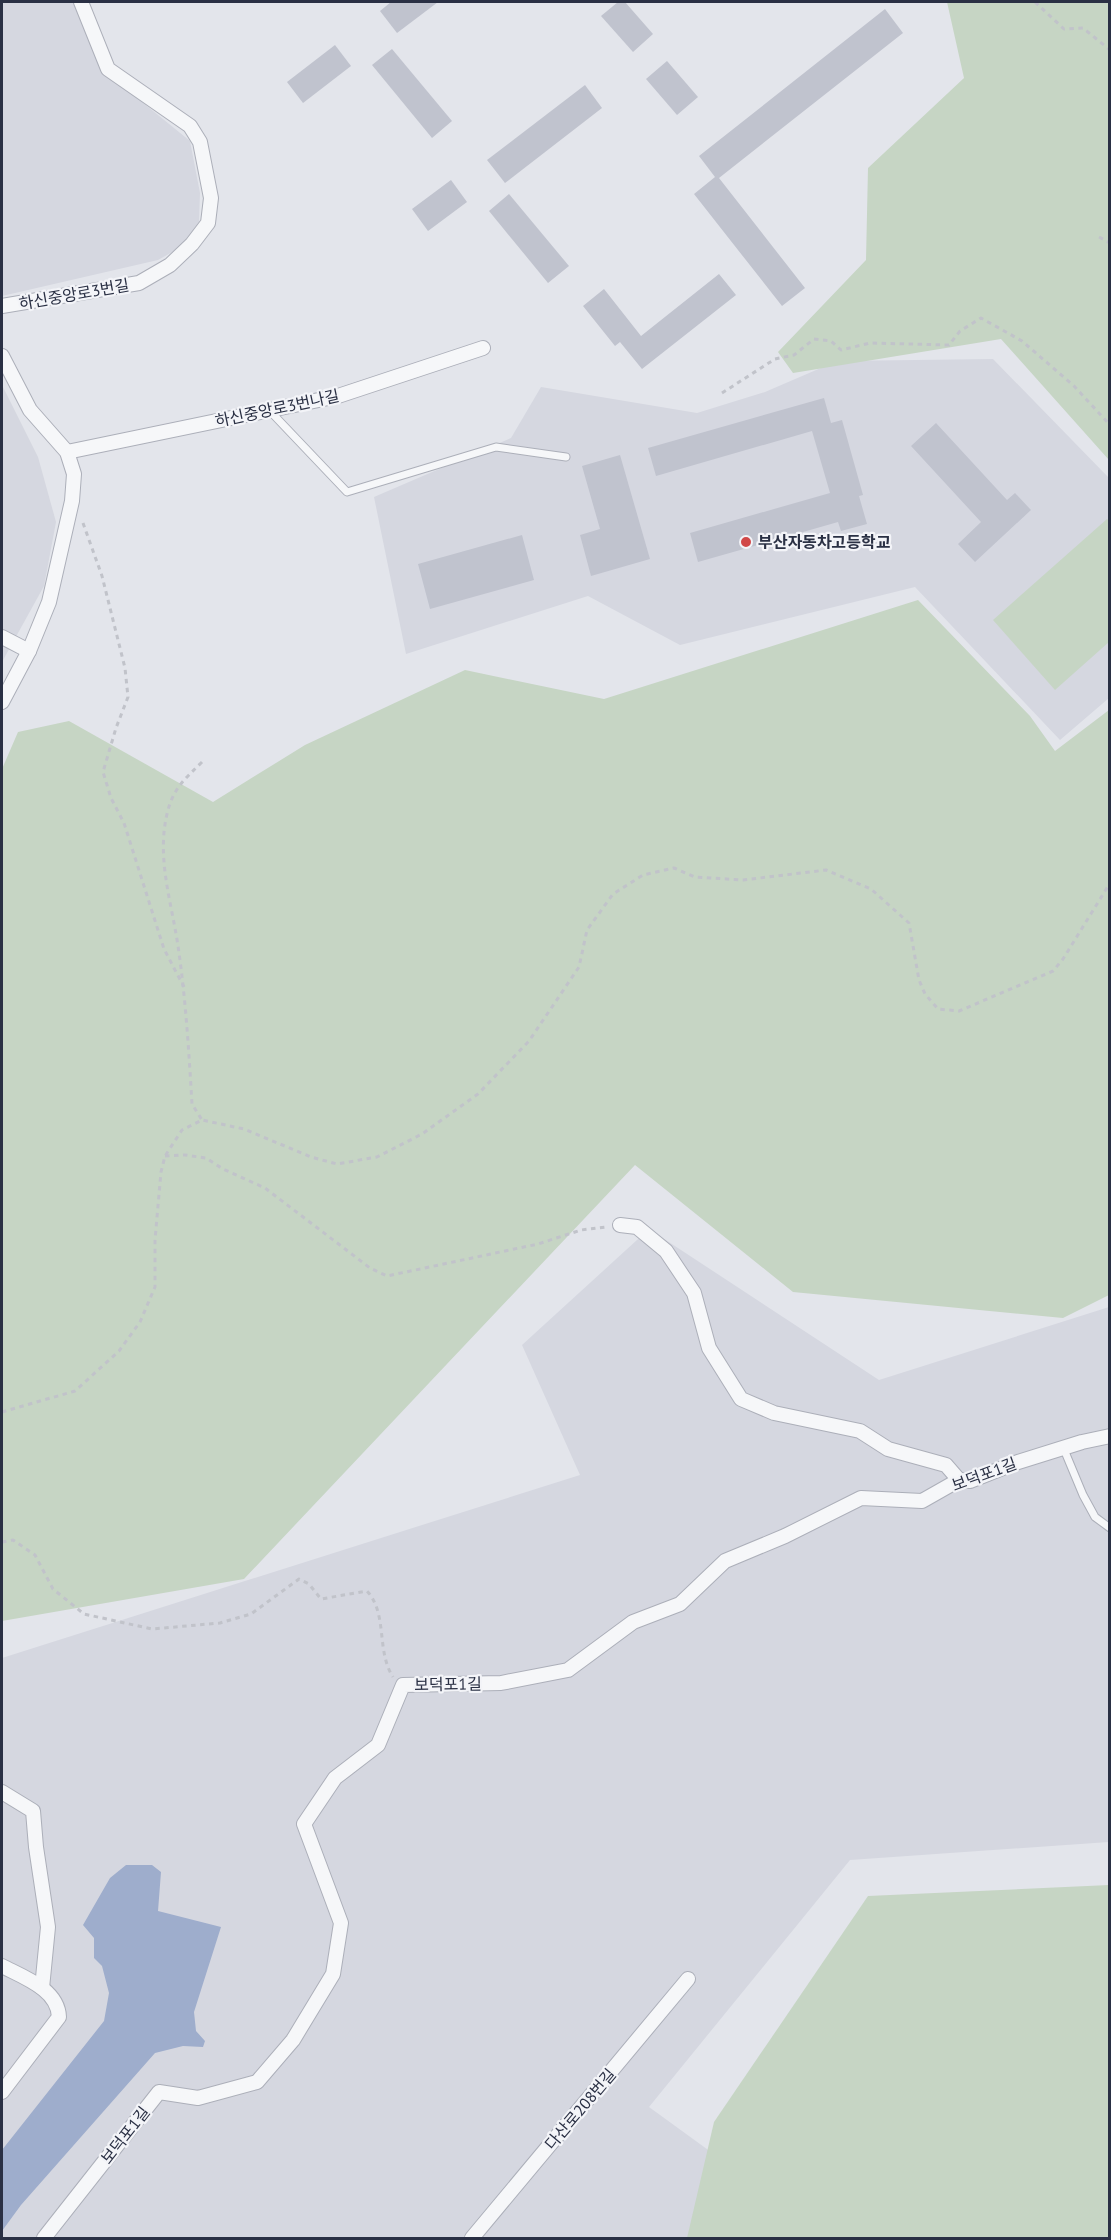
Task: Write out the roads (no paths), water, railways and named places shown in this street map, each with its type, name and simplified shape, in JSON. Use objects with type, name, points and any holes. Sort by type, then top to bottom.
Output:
[{"type":"street","name":"하신중앙로3번길","points":[[2,306],[139,283],[170,265],[192,244],[208,223],[211,198],[200,142],[190,126],[108,69],[81,2]]},
{"type":"street","name":"하신중앙로3번나길","points":[[67,452],[338,396],[483,348]]},
{"type":"street","points":[[2,356],[30,410],[67,452],[74,474],[72,503],[50,602],[29,651],[2,702]]},
{"type":"street","points":[[2,637],[29,651]]},
{"type":"street","points":[[620,1225],[637,1227],[666,1251],[694,1293],[709,1348],[741,1399],[774,1413],[860,1431],[888,1449],[946,1465],[959,1480]]},
{"type":"street","name":"보덕포1길","points":[[44,2238],[159,2092],[198,2098],[258,2082],[293,2040],[333,1974],[341,1923],[304,1824],[335,1778],[378,1745],[403,1685],[501,1683],[568,1670],[633,1622],[680,1604],[725,1561],[785,1536],[861,1497],[922,1501],[959,1480],[970,1480],[1018,1462],[1110,1436]]},
{"type":"street","points":[[2,1792],[33,1811],[48,1927],[42,1988]]},
{"type":"street","points":[[2,1966],[42,1988],[58,2007],[59,2017],[2,2092]]},
{"type":"street","name":"다산로208번길","points":[[472,2238],[688,1979]]},
{"type":"lane","points":[[269,410],[347,492],[496,447],[566,457]]},
{"type":"lane","points":[[1063,1448],[1095,1517],[1110,1528]]},
{"type":"water","points":[[126,1865],[152,1865],[161,1872],[158,1911],[221,1927],[194,2012],[196,2031],[205,2041],[203,2047],[183,2046],[155,2053],[21,2205],[2,2231],[2,2150],[104,2021],[109,1993],[102,1966],[94,1958],[94,1938],[83,1925],[110,1878]]},
{"type":"place","name":"부산자동차고등학교","points":[[746,542]]}]
